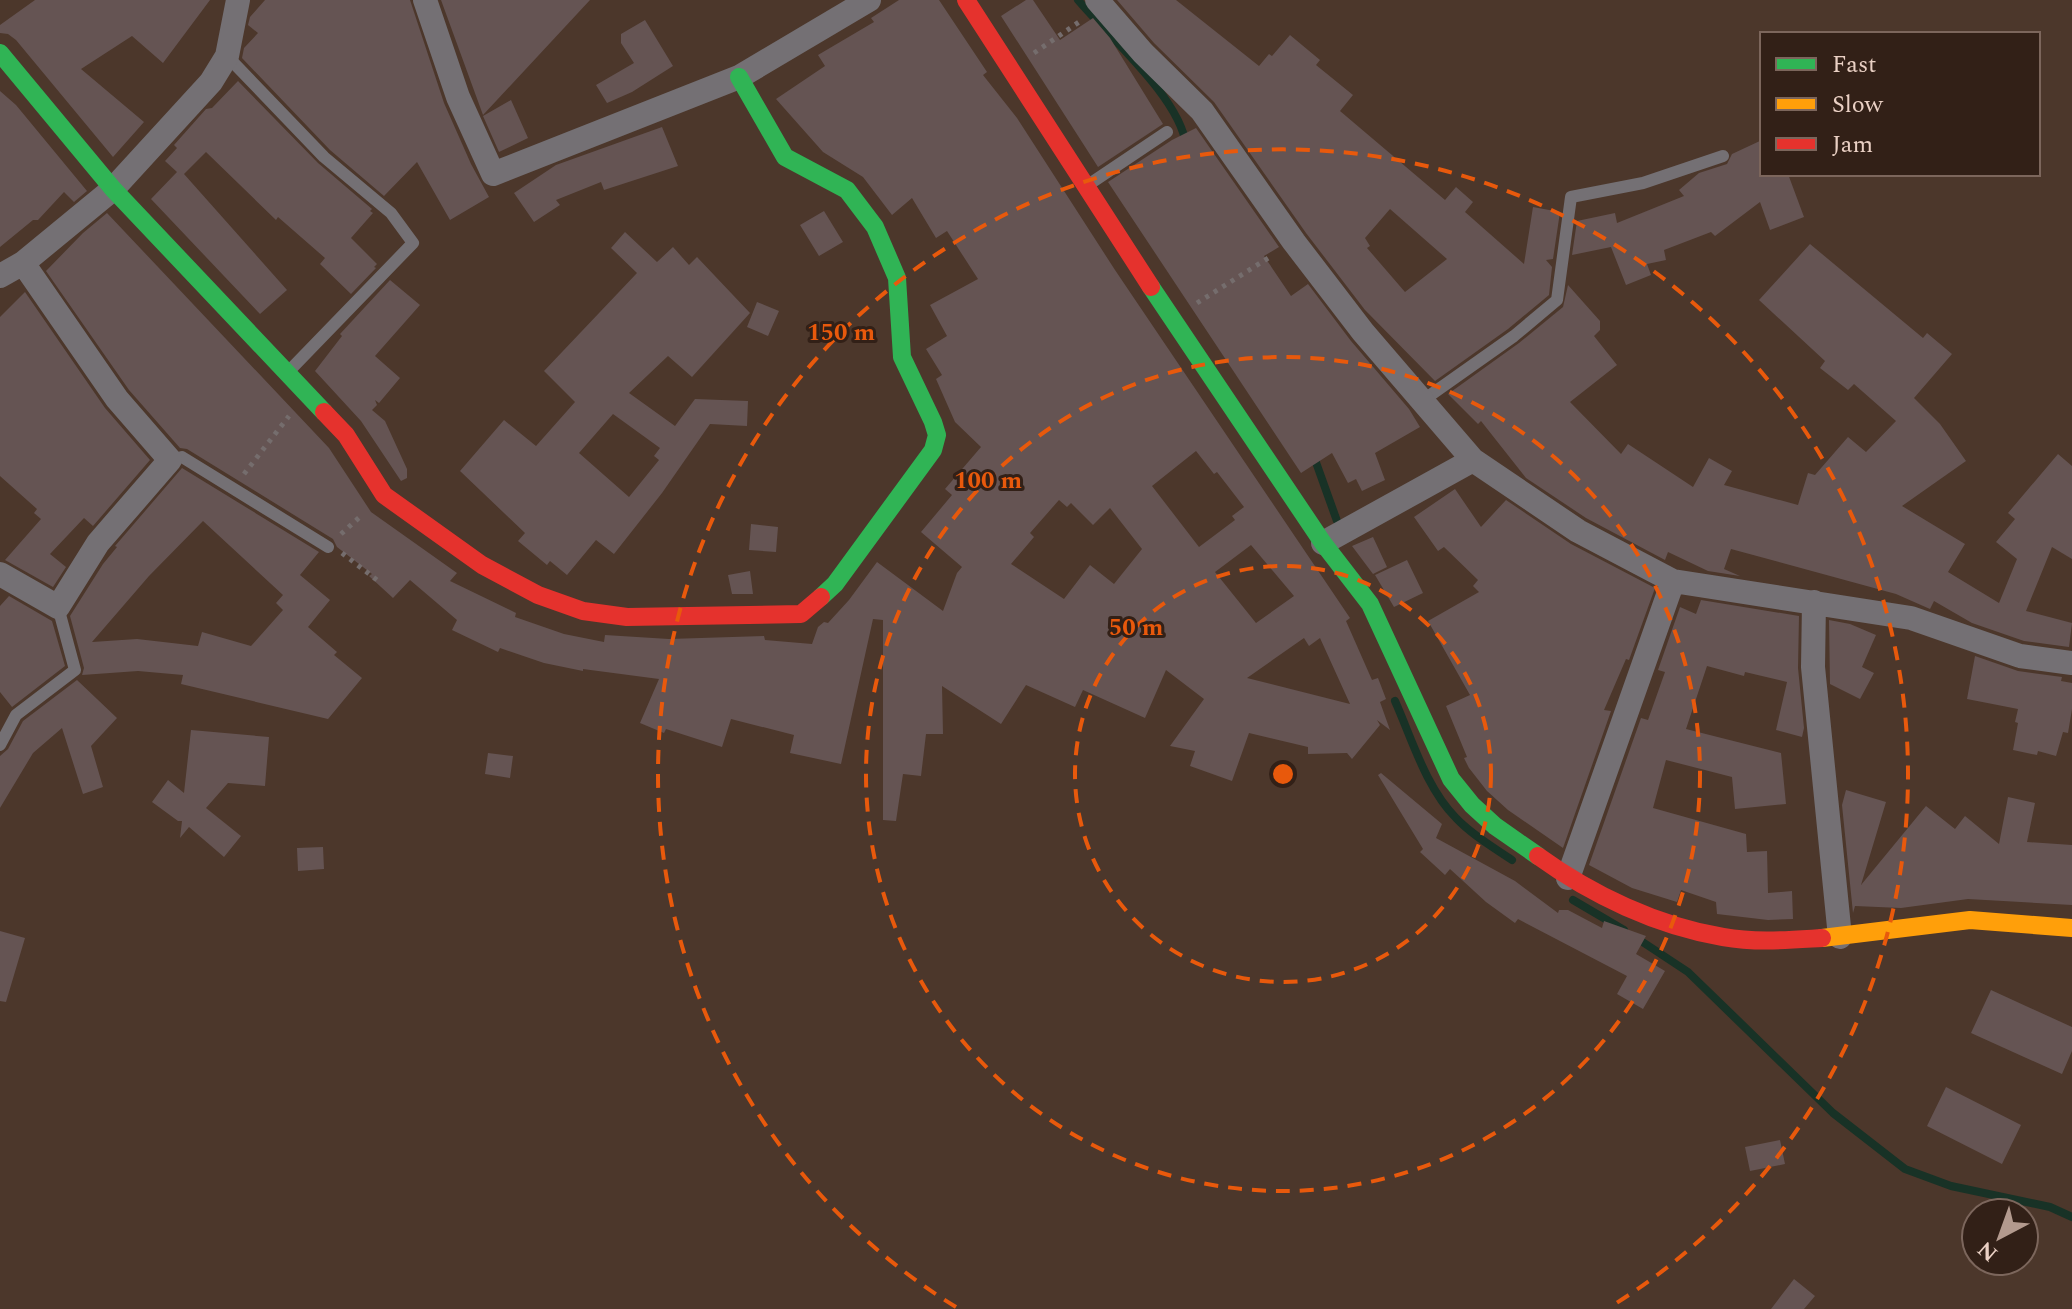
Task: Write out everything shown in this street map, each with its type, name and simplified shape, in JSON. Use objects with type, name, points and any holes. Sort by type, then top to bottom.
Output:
[{"type":"street","points":[[0,276],[23,263],[113,189],[211,82],[227,56],[238,0]]},
{"type":"street","points":[[425,0],[458,97],[493,174],[739,77],[869,0]]},
{"type":"street","points":[[966,0],[1085,187],[1323,543],[1370,604],[1451,779],[1472,805],[1495,826],[1568,878],[1624,907],[1723,937],[1768,941],[1840,937],[1970,920],[2072,928]]},
{"type":"street","points":[[1097,0],[1143,53],[1202,111],[1294,242],[1363,332],[1473,460],[1578,531],[1673,581],[1911,618],[2020,656],[2072,663]]},
{"type":"street","points":[[0,53],[113,189],[346,435],[384,495],[482,565],[538,595],[583,611],[627,617],[801,614],[835,584],[933,450],[937,435],[902,357],[897,278],[875,227],[847,190],[785,157],[739,77]]},
{"type":"street","points":[[0,574],[58,607],[98,543],[170,460],[117,399],[23,263]]},
{"type":"street","points":[[1323,543],[1473,460]]},
{"type":"street","points":[[1568,878],[1673,581]]},
{"type":"street","points":[[1814,602],[1813,667],[1840,937]]},
{"type":"lane","points":[[227,56],[324,157],[391,213],[413,243],[288,372]]},
{"type":"lane","points":[[1085,187],[1167,132]]},
{"type":"lane","points":[[1422,401],[1514,336],[1557,300],[1571,197],[1643,183],[1723,156]]},
{"type":"lane","points":[[170,460],[182,457],[328,547]]},
{"type":"lane","points":[[0,745],[16,715],[75,670],[58,607]]},
{"type":"path","points":[[1011,69],[1080,22]]},
{"type":"path","points":[[1219,289],[1294,242]]},
{"type":"path","points":[[233,488],[307,392]]},
{"type":"path","points":[[377,580],[341,552],[328,547],[384,495]]},
{"type":"building","points":[[35,0],[210,0],[163,63],[132,36],[81,69],[144,122],[113,157],[16,40],[0,33],[0,25]]},
{"type":"building","points":[[265,0],[410,0],[444,103],[489,197],[450,220],[417,162],[384,196],[330,150],[242,58],[244,48],[258,33],[248,25],[250,17]]},
{"type":"building","points":[[441,0],[590,0],[483,115]]},
{"type":"building","points":[[899,0],[939,0],[987,72],[983,75],[1017,118],[1115,270],[1350,618],[1346,621],[1372,680],[1378,678],[1386,699],[1380,702],[1390,730],[1377,720],[1380,725],[1352,759],[1347,753],[1308,754],[1308,747],[1249,733],[1232,781],[1190,766],[1195,751],[1170,746],[1204,699],[1166,670],[1145,718],[1083,690],[1075,707],[1026,685],[1001,724],[942,686],[943,734],[926,734],[921,776],[903,774],[896,821],[883,820],[883,620],[873,619],[841,764],[790,753],[794,735],[731,719],[722,747],[666,729],[664,733],[640,723],[659,679],[583,671],[544,663],[500,648],[498,652],[452,630],[457,620],[410,580],[393,598],[369,576],[372,574],[337,547],[333,539],[187,449],[180,448],[129,390],[46,271],[107,213],[329,448],[371,512],[457,573],[450,581],[516,613],[515,617],[564,634],[604,642],[605,635],[669,639],[764,636],[765,640],[812,644],[818,627],[824,622],[828,623],[849,600],[877,562],[943,611],[962,567],[921,532],[952,495],[945,489],[981,447],[955,422],[936,379],[942,375],[926,349],[947,336],[930,305],[978,279],[947,231],[936,238],[912,198],[892,215],[863,177],[823,152],[776,99],[825,66],[818,55],[874,22],[871,18]],"holes":[[[1196,451],[1244,507],[1232,516],[1235,520],[1199,547],[1152,486]],[[1059,500],[1067,507],[1071,503],[1093,525],[1110,508],[1142,549],[1114,584],[1090,565],[1064,599],[1011,564],[1034,537],[1030,533]],[[1251,545],[1294,596],[1256,623],[1215,572]],[[1304,638],[1309,646],[1320,638],[1350,704],[1247,678]]]},
{"type":"building","points":[[1026,0],[1033,0],[1060,40],[1093,18],[1110,38],[1163,124],[1098,167],[1001,16]]},
{"type":"building","points":[[1117,0],[1176,0],[1259,66],[1290,35],[1320,60],[1316,65],[1353,95],[1340,111],[1445,200],[1456,187],[1473,202],[1465,212],[1524,264],[1533,207],[1560,212],[1553,259],[1546,260],[1552,267],[1549,295],[1508,329],[1435,381],[1365,310],[1306,233],[1214,102],[1154,43]],"holes":[[[1390,209],[1447,259],[1405,292],[1367,248],[1370,246],[1365,238]]]},
{"type":"building","points":[[645,20],[673,66],[632,92],[607,103],[596,85],[634,63],[621,43],[621,34]]},
{"type":"building","points":[[238,81],[318,163],[372,209],[370,211],[373,213],[351,238],[377,264],[351,294],[320,264],[325,258],[278,217],[276,220],[206,152],[184,174],[287,290],[260,314],[151,199],[177,172],[165,161],[177,148],[174,145],[206,109],[212,108]]},
{"type":"building","points":[[0,91],[16,105],[87,191],[74,202],[64,192],[38,220],[33,220],[0,247]]},
{"type":"building","points":[[511,100],[528,138],[499,152],[483,116]]},
{"type":"building","points":[[662,127],[678,166],[604,190],[601,182],[556,200],[560,205],[534,222],[514,193],[556,165]]},
{"type":"building","points":[[1196,128],[1279,247],[1264,256],[1291,296],[1308,284],[1409,409],[1420,427],[1375,453],[1385,480],[1362,491],[1356,479],[1348,483],[1332,453],[1301,473],[1108,182]]},
{"type":"building","points":[[1760,141],[1760,176],[1789,176],[1804,217],[1770,230],[1760,202],[1715,236],[1711,232],[1664,250],[1666,260],[1647,264],[1651,275],[1626,285],[1611,247],[1572,255],[1577,221],[1615,213],[1617,223],[1684,196],[1679,190],[1699,173],[1727,164],[1732,154]]},
{"type":"building","points":[[824,211],[843,242],[819,256],[800,225]]},
{"type":"building","points":[[625,232],[657,262],[673,247],[689,265],[697,257],[750,313],[692,377],[668,356],[629,393],[675,426],[695,399],[748,401],[747,426],[710,424],[614,554],[596,540],[567,575],[550,561],[547,565],[518,541],[525,533],[460,471],[504,420],[536,446],[575,402],[544,371],[637,273],[611,248]],"holes":[[[613,414],[660,448],[654,456],[659,460],[629,497],[579,453]]]},
{"type":"building","points":[[1810,244],[1923,338],[1927,333],[1952,354],[1914,398],[1940,424],[1966,461],[1902,506],[1965,544],[1948,572],[1999,603],[2017,559],[1996,542],[2015,519],[2008,513],[2058,454],[2072,466],[2072,559],[2052,547],[2026,611],[2072,623],[2069,647],[2024,641],[1972,623],[1934,601],[1930,609],[1896,594],[1731,549],[1724,569],[1740,576],[1708,571],[1668,552],[1665,560],[1586,518],[1526,478],[1481,421],[1478,424],[1448,394],[1563,307],[1568,285],[1600,321],[1600,330],[1594,336],[1617,365],[1570,402],[1621,454],[1628,444],[1693,487],[1709,458],[1732,471],[1724,485],[1798,505],[1808,473],[1815,475],[1848,437],[1866,452],[1896,421],[1854,384],[1848,390],[1820,368],[1825,361],[1759,300]]},
{"type":"building","points":[[390,280],[420,305],[375,356],[400,378],[379,403],[375,400],[377,405],[372,410],[385,421],[407,469],[407,478],[401,481],[361,421],[315,371],[342,336],[340,334]]},
{"type":"building","points":[[25,292],[105,408],[150,460],[93,526],[84,518],[50,554],[66,567],[53,587],[5,560],[41,519],[34,513],[37,509],[0,476],[0,317]]},
{"type":"building","points":[[757,302],[779,311],[768,336],[747,327]]},
{"type":"building","points":[[182,468],[319,552],[300,575],[330,600],[308,627],[337,652],[334,655],[362,678],[328,719],[181,684],[183,675],[138,671],[82,675],[84,668],[70,616],[115,546]],"holes":[[[203,521],[283,595],[276,603],[283,610],[251,646],[202,632],[198,646],[137,639],[92,642],[149,576]]]},
{"type":"building","points":[[1455,489],[1481,527],[1506,500],[1571,544],[1655,588],[1629,660],[1626,659],[1604,710],[1611,711],[1563,848],[1508,810],[1487,791],[1464,758],[1467,757],[1446,706],[1470,695],[1428,621],[1479,592],[1473,586],[1478,580],[1444,547],[1438,551],[1414,517]]},
{"type":"building","points":[[751,524],[778,527],[776,552],[749,550]]},
{"type":"building","points":[[1373,537],[1387,567],[1373,574],[1352,546]]},
{"type":"building","points":[[1407,560],[1423,593],[1394,607],[1375,575]]},
{"type":"building","points":[[750,571],[753,594],[732,594],[728,575]]},
{"type":"building","points":[[9,596],[52,621],[65,666],[12,707],[0,692],[0,606]]},
{"type":"building","points":[[1701,600],[1799,616],[1802,737],[1776,730],[1787,682],[1745,672],[1744,676],[1707,666],[1686,729],[1781,753],[1786,804],[1735,809],[1732,777],[1666,760],[1653,808],[1746,834],[1747,852],[1767,851],[1768,893],[1792,891],[1793,919],[1768,920],[1717,914],[1716,902],[1681,890],[1677,902],[1632,888],[1589,865],[1641,718],[1648,720],[1665,672],[1658,670],[1680,607],[1696,614]]},
{"type":"building","points":[[1829,620],[1850,624],[1876,635],[1862,667],[1874,673],[1860,699],[1830,684]]},
{"type":"building","points":[[1975,656],[2018,671],[2062,677],[2061,681],[2072,683],[2068,733],[2063,732],[2056,756],[2038,751],[2037,755],[2013,750],[2018,709],[1967,699]]},
{"type":"building","points":[[77,680],[117,718],[91,746],[103,787],[83,794],[62,728],[33,753],[0,808],[0,756],[8,749],[23,721]]},
{"type":"building","points":[[191,730],[269,737],[265,786],[228,783],[206,808],[241,836],[224,857],[189,827],[180,838],[182,821],[152,802],[168,780],[184,793]]},
{"type":"building","points":[[488,753],[513,756],[510,778],[485,774]]},
{"type":"building","points":[[1381,773],[1442,824],[1436,838],[1515,881],[1558,913],[1559,910],[1568,910],[1602,928],[1604,921],[1646,936],[1636,954],[1665,971],[1643,1009],[1617,994],[1627,976],[1518,919],[1515,923],[1450,869],[1445,875],[1420,852],[1423,849],[1378,775]]},
{"type":"building","points":[[1846,790],[1886,802],[1861,885],[1926,806],[1955,829],[1965,816],[1999,844],[2008,797],[2035,803],[2027,842],[2072,845],[2072,905],[1968,899],[1901,908],[1855,906],[1853,913],[1842,805]]},
{"type":"building","points":[[323,847],[324,869],[298,871],[297,848]]},
{"type":"building","points":[[0,931],[25,938],[6,1002],[0,1001]]},
{"type":"building","points":[[1991,990],[2072,1027],[2072,1051],[2062,1074],[1971,1033]]},
{"type":"building","points":[[1946,1087],[2021,1125],[2002,1164],[1927,1126]]},
{"type":"building","points":[[1780,1140],[1785,1164],[1750,1171],[1745,1147]]},
{"type":"building","points":[[1794,1279],[1815,1296],[1804,1309],[1771,1309]]},
{"type":"waterway","points":[[1078,0],[1157,88],[1181,127],[1186,145]]},
{"type":"waterway","points":[[1313,454],[1337,521]]},
{"type":"waterway","points":[[1395,701],[1421,762],[1445,806],[1469,830],[1512,860]]},
{"type":"waterway","points":[[1573,900],[1624,930]]},
{"type":"waterway","points":[[1635,937],[1688,972],[1833,1113],[1905,1169],[1951,1186],[2050,1207],[2072,1217]]},
{"type":"traffic: fast","points":[[0,53],[113,189],[324,412]]},
{"type":"traffic: fast","points":[[739,77],[785,157],[847,190],[875,227],[897,278],[902,357],[937,435],[933,450],[835,584],[821,597]]},
{"type":"traffic: fast","points":[[1151,287],[1323,543],[1370,604],[1451,779],[1472,805],[1495,826],[1538,856]]},
{"type":"traffic: slow","points":[[1822,938],[1970,920],[2072,928]]},
{"type":"traffic: jam","points":[[966,0],[1151,287]]},
{"type":"traffic: jam","points":[[324,412],[346,435],[384,495],[482,565],[538,595],[583,611],[627,617],[801,614],[821,597]]},
{"type":"traffic: jam","points":[[1538,856],[1580,884],[1626,907],[1698,932],[1748,940],[1822,938]]}]
